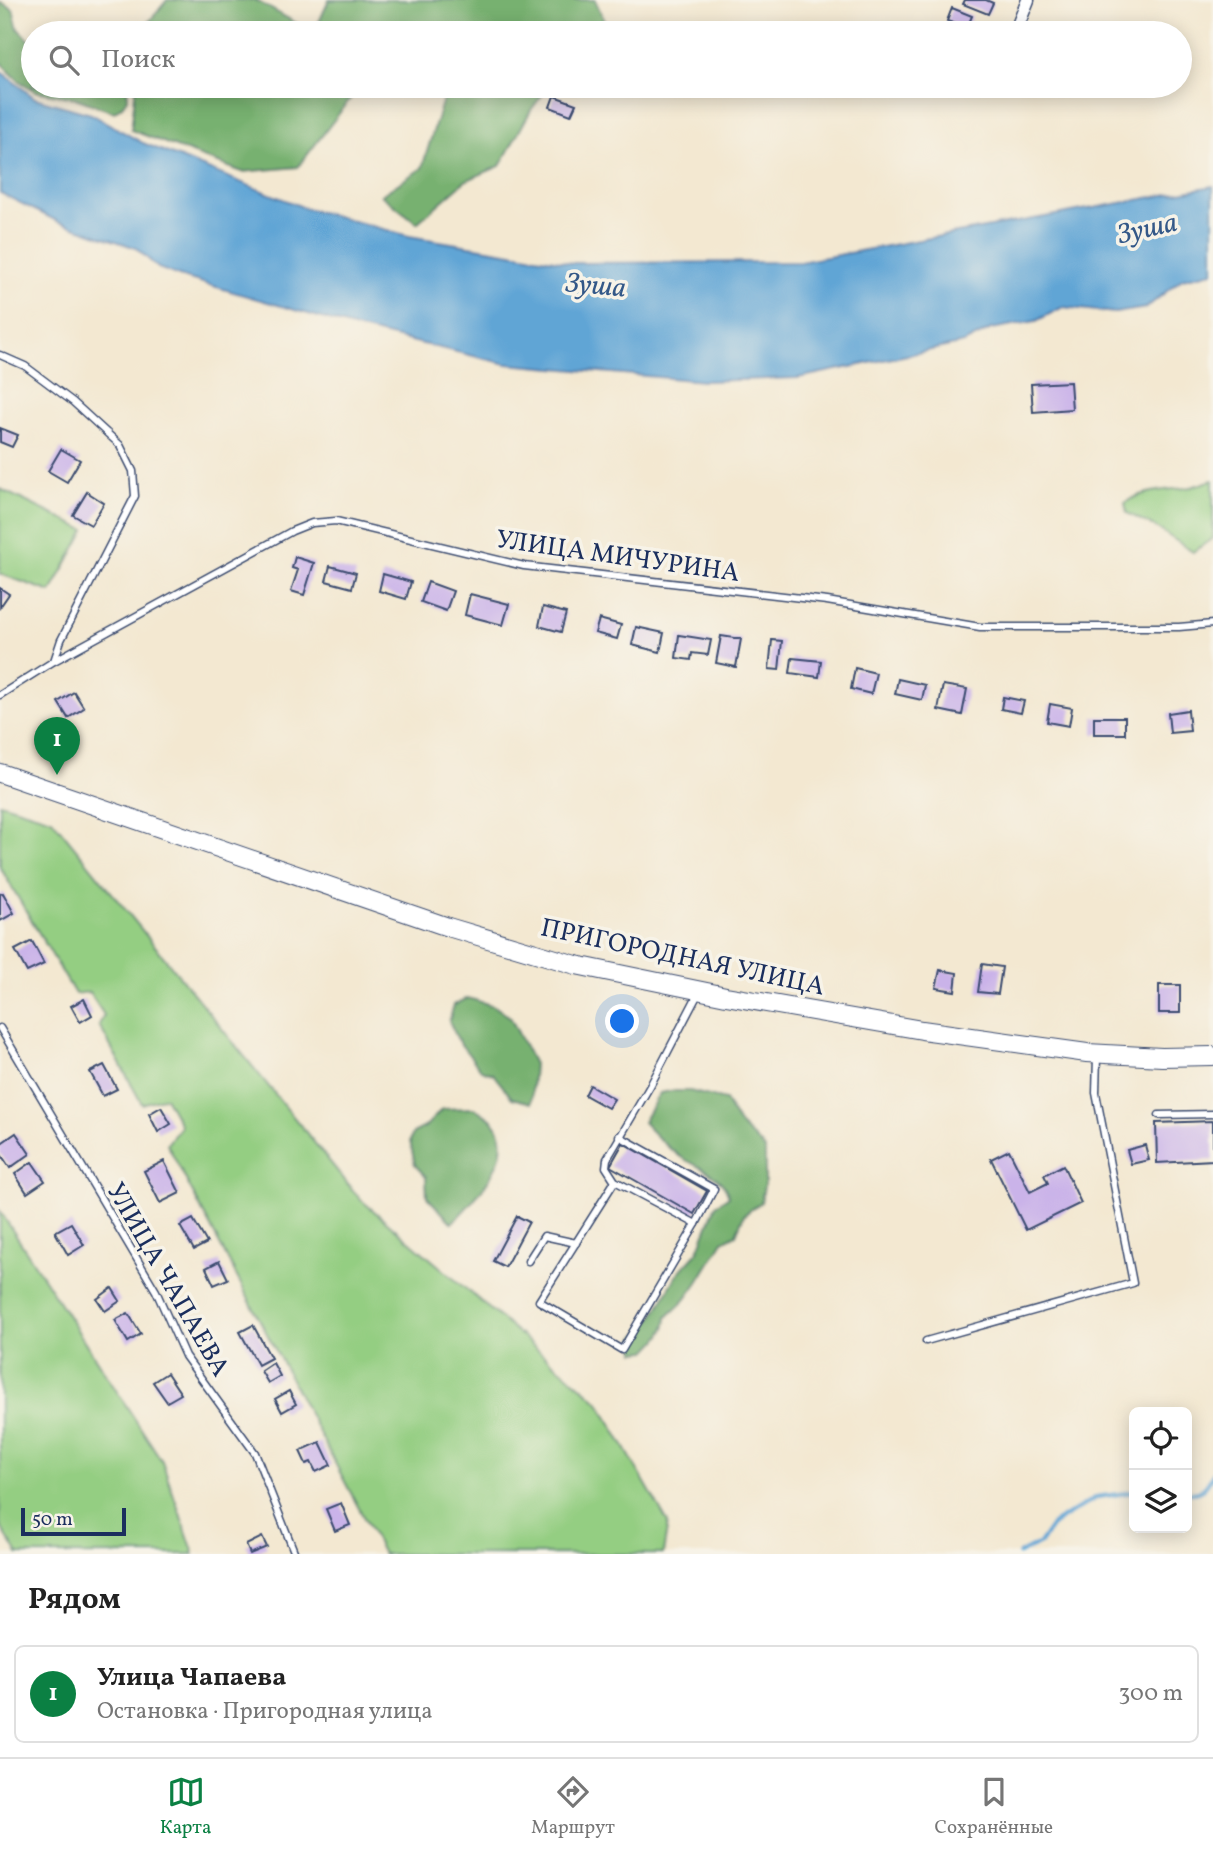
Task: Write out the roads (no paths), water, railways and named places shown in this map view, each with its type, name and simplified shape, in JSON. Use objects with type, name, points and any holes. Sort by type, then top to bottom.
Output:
[{"type":"street","points":[[1020,21],[1028,0]]},
{"type":"street","name":"ПРИГОРОДНАЯ УЛИЦА","points":[[0,773],[448,927],[576,965],[922,1030],[1097,1054],[1213,1056]]},
{"type":"lane","points":[[0,355],[25,366],[73,402],[120,445],[133,471],[135,496],[61,640],[54,661]]},
{"type":"lane","name":"УЛИЦА МИЧУРИНА","points":[[0,695],[54,661],[292,531],[312,523],[336,521],[524,566],[827,601],[981,627],[1179,627],[1213,624]]},
{"type":"lane","points":[[696,1224],[615,1181],[606,1167],[607,1159],[619,1136],[650,1086],[699,990]]},
{"type":"lane","name":"УЛИЦА ЧАПАЕВА","points":[[0,1028],[156,1292],[185,1356],[255,1453],[295,1554]]},
{"type":"lane","points":[[926,1341],[1133,1283],[1096,1093],[1097,1054]]},
{"type":"lane","points":[[1159,1115],[1213,1114]]},
{"type":"lane","points":[[615,1181],[539,1301],[622,1350],[714,1189],[619,1136]]},
{"type":"lane","points":[[528,1261],[544,1236],[576,1243]]},
{"type":"water","name":"Зуша","points":[[0,71],[21,87],[21,98],[35,98],[91,114],[143,143],[305,208],[409,236],[572,263],[800,262],[1213,186],[1213,272],[1182,279],[1146,308],[1115,313],[1063,307],[1036,321],[991,329],[964,343],[798,378],[704,381],[507,364],[356,328],[179,276],[158,268],[136,248],[57,221],[0,193]]},
{"type":"waterway","points":[[1192,1492],[1204,1488],[1213,1473]]},
{"type":"waterway","points":[[1019,1554],[1040,1543],[1053,1524],[1097,1497],[1129,1493]]},
{"type":"place","name":"Улица Чапаева","points":[[57,775]]}]
